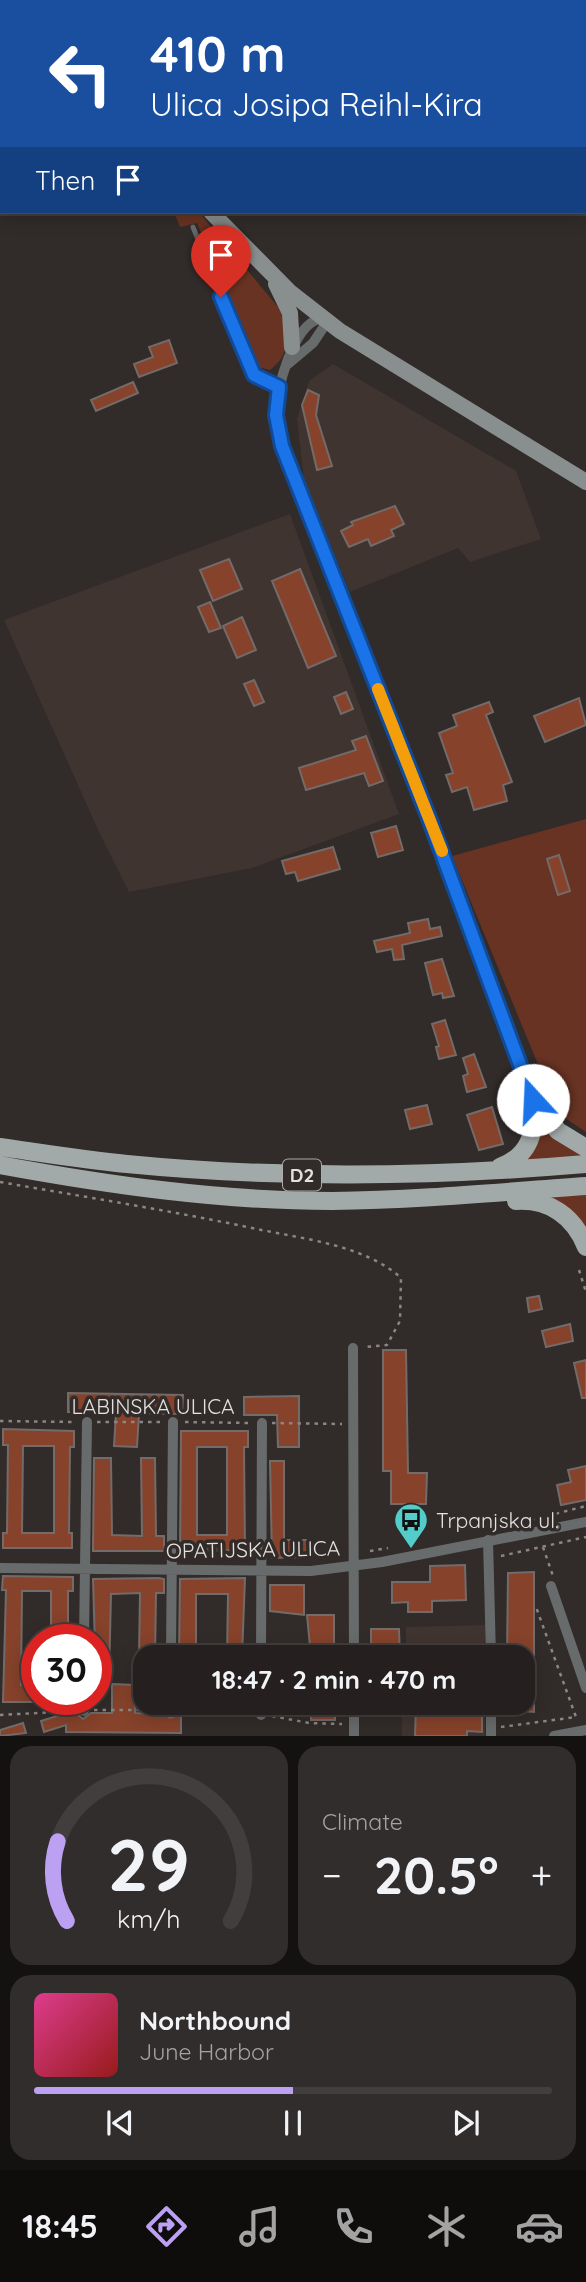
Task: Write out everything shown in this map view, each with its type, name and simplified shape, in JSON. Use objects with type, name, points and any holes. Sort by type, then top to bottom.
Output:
[{"type":"main road","points":[[213,214],[270,273],[327,322],[586,482]]},
{"type":"main road","points":[[270,273],[290,313],[292,347]]},
{"type":"main road","points":[[533,1100],[558,1131],[586,1147]]},
{"type":"main road","points":[[481,1173],[508,1164],[529,1145],[535,1126],[533,1100]]},
{"type":"main road","name":"D2","points":[[0,1147],[180,1169],[319,1175],[481,1173],[586,1164]]},
{"type":"main road","name":"D2","points":[[0,1165],[123,1184],[279,1199],[464,1195],[586,1185]]},
{"type":"main road","points":[[464,1195],[487,1201],[537,1201],[551,1206],[574,1225],[586,1247]]},
{"type":"street","points":[[289,365],[313,343],[327,322],[319,319],[306,326],[292,347],[289,365],[279,387],[276,415],[282,446],[430,821],[533,1100]]},
{"type":"street","points":[[354,1348],[354,1645]]},
{"type":"street","points":[[84,1624],[88,1422]]},
{"type":"street","points":[[171,1645],[173,1422]]},
{"type":"street","points":[[261,1645],[262,1423]]},
{"type":"street","name":"OPATIJSKA ULICA","points":[[0,1568],[262,1571],[353,1567],[586,1522]]},
{"type":"street","points":[[488,1540],[491,1645]]},
{"type":"street","points":[[551,1586],[586,1688]]},
{"type":"street","points":[[354,1715],[354,1736]]},
{"type":"street","points":[[554,1736],[586,1730]]},
{"type":"lane","points":[[193,227],[249,367],[254,375],[279,387]]},
{"type":"path","points":[[0,1182],[167,1210],[310,1240],[384,1262],[401,1278],[400,1321],[387,1345],[354,1348]]},
{"type":"path","points":[[579,1270],[586,1292]]},
{"type":"path","name":"LABINSKA ULICA","points":[[0,1420],[353,1424]]},
{"type":"path","points":[[525,1521],[586,1506]]},
{"type":"path","points":[[353,1553],[395,1547]]},
{"type":"path","points":[[543,1547],[554,1580],[551,1586]]},
{"type":"path","points":[[493,1732],[576,1717],[536,1607]]},
{"type":"shaded area","points":[[175,214],[201,214],[278,307],[285,324],[287,341],[282,356],[270,370],[258,367],[253,361],[197,223],[180,227]]},
{"type":"shaded area","points":[[333,364],[516,471],[541,539],[470,562],[458,548],[350,592],[304,480],[297,419],[309,381]]},
{"type":"shaded area","points":[[290,514],[399,814],[252,868],[129,892],[99,832],[4,620]]},
{"type":"shaded area","points":[[586,819],[586,1132],[565,1118],[554,1103],[452,856]]},
{"type":"shaded area","points":[[539,1118],[586,1159],[517,1164]]},
{"type":"shaded area","points":[[586,1193],[586,1239],[547,1196]]},
{"type":"shaded area","points":[[485,1625],[485,1645],[406,1645],[406,1627]]},
{"type":"shaded area","points":[[402,1715],[485,1715],[485,1736],[402,1736]]},
{"type":"building","points":[[169,340],[177,363],[139,377],[134,364],[153,357],[149,347]]},
{"type":"building","points":[[133,382],[138,393],[96,411],[91,400]]},
{"type":"building","points":[[308,390],[319,395],[316,415],[332,466],[317,470],[302,405]]},
{"type":"building","points":[[395,506],[404,524],[391,530],[394,536],[371,546],[368,539],[349,547],[341,531],[353,525],[351,522]]},
{"type":"building","points":[[229,559],[242,589],[213,601],[200,570]]},
{"type":"building","points":[[300,569],[336,656],[308,668],[272,581]]},
{"type":"building","points":[[210,602],[221,628],[209,632],[198,607]]},
{"type":"building","points":[[242,617],[256,650],[237,658],[223,626]]},
{"type":"building","points":[[254,680],[264,702],[254,706],[244,684]]},
{"type":"building","points":[[346,692],[353,709],[341,714],[334,697]]},
{"type":"building","points":[[579,698],[586,725],[545,742],[534,716]]},
{"type":"building","points":[[489,702],[493,712],[486,715],[512,782],[503,785],[507,801],[474,810],[467,787],[452,792],[446,775],[453,773],[439,733],[457,726],[453,715]]},
{"type":"building","points":[[366,736],[383,781],[369,786],[364,773],[306,790],[299,768],[356,750],[352,741]]},
{"type":"building","points":[[396,826],[403,850],[378,857],[371,833]]},
{"type":"building","points":[[333,847],[340,869],[298,881],[295,872],[286,874],[282,861]]},
{"type":"building","points":[[559,855],[570,891],[558,895],[547,859]]},
{"type":"building","points":[[428,919],[430,929],[440,927],[442,936],[402,945],[404,959],[394,960],[392,949],[377,952],[374,941],[410,933],[408,923]]},
{"type":"building","points":[[442,959],[454,996],[443,998],[442,993],[433,995],[425,963]]},
{"type":"building","points":[[445,1020],[456,1055],[439,1059],[436,1047],[439,1046],[432,1024]]},
{"type":"building","points":[[474,1054],[486,1087],[467,1092],[463,1076],[468,1074],[463,1058]]},
{"type":"building","points":[[427,1105],[432,1124],[410,1129],[405,1110]]},
{"type":"building","points":[[492,1107],[503,1144],[479,1150],[467,1115]]},
{"type":"building","points":[[539,1296],[542,1309],[529,1312],[527,1298]]},
{"type":"building","points":[[570,1324],[573,1341],[546,1347],[542,1331]]},
{"type":"building","points":[[383,1350],[406,1350],[408,1473],[427,1473],[426,1504],[391,1504],[391,1471],[383,1471]]},
{"type":"building","points":[[586,1360],[586,1398],[582,1398],[574,1363]]},
{"type":"building","points":[[68,1393],[183,1395],[182,1414],[139,1413],[137,1447],[114,1446],[116,1413],[68,1412]]},
{"type":"building","points":[[299,1396],[299,1447],[278,1447],[277,1415],[244,1415],[244,1397]]},
{"type":"building","points":[[3,1429],[74,1431],[74,1447],[70,1447],[69,1533],[72,1533],[72,1548],[3,1548],[3,1533],[7,1533],[8,1445],[3,1445]],"holes":[[[23,1446],[54,1446],[54,1533],[22,1533]]]},
{"type":"building","points":[[181,1431],[248,1431],[248,1447],[244,1447],[245,1550],[180,1551]],"holes":[[[197,1447],[227,1447],[227,1535],[197,1535]]]},
{"type":"building","points":[[94,1458],[111,1458],[112,1535],[142,1536],[141,1458],[155,1458],[156,1536],[164,1536],[164,1551],[93,1551]]},
{"type":"building","points":[[270,1461],[284,1461],[284,1540],[307,1540],[307,1557],[272,1558]]},
{"type":"building","points":[[586,1466],[586,1500],[561,1505],[557,1485],[571,1482],[568,1470]]},
{"type":"building","points":[[465,1565],[466,1600],[432,1601],[432,1612],[408,1612],[408,1602],[392,1603],[392,1582],[430,1582],[430,1566]]},
{"type":"building","points":[[534,1572],[534,1645],[507,1645],[508,1573]]},
{"type":"building","points":[[3,1576],[73,1577],[73,1591],[68,1591],[68,1624],[51,1624],[51,1591],[22,1591],[21,1702],[3,1702],[6,1590],[2,1590]]},
{"type":"building","points":[[245,1578],[242,1645],[227,1645],[228,1594],[196,1594],[196,1645],[179,1645],[180,1579]]},
{"type":"building","points":[[93,1579],[164,1579],[164,1593],[156,1593],[155,1645],[139,1645],[140,1593],[111,1594],[110,1624],[94,1624]]},
{"type":"building","points":[[270,1585],[304,1585],[304,1615],[270,1611]]},
{"type":"building","points":[[307,1615],[334,1615],[334,1645],[310,1645]]},
{"type":"building","points":[[371,1629],[399,1629],[400,1645],[371,1645]]},
{"type":"building","points":[[112,1684],[133,1685],[133,1715],[166,1715],[170,1718],[181,1715],[181,1733],[66,1732],[66,1725],[44,1732],[41,1721],[60,1715],[78,1715],[83,1719],[88,1715],[112,1713]]},
{"type":"building","points":[[311,1715],[335,1715],[335,1720],[311,1720]]},
{"type":"building","points":[[416,1715],[482,1715],[482,1732],[467,1731],[467,1736],[415,1736]]},
{"type":"building","points":[[23,1723],[26,1733],[0,1736],[0,1730]]},
{"type":"slow traffic","points":[[378,689],[442,851]]},
{"type":"place","name":"Trpanjska ul.","points":[[411,1550]]},
{"type":"route","points":[[221,297],[254,375],[279,387],[276,415],[282,446],[430,821],[533,1100]]}]
